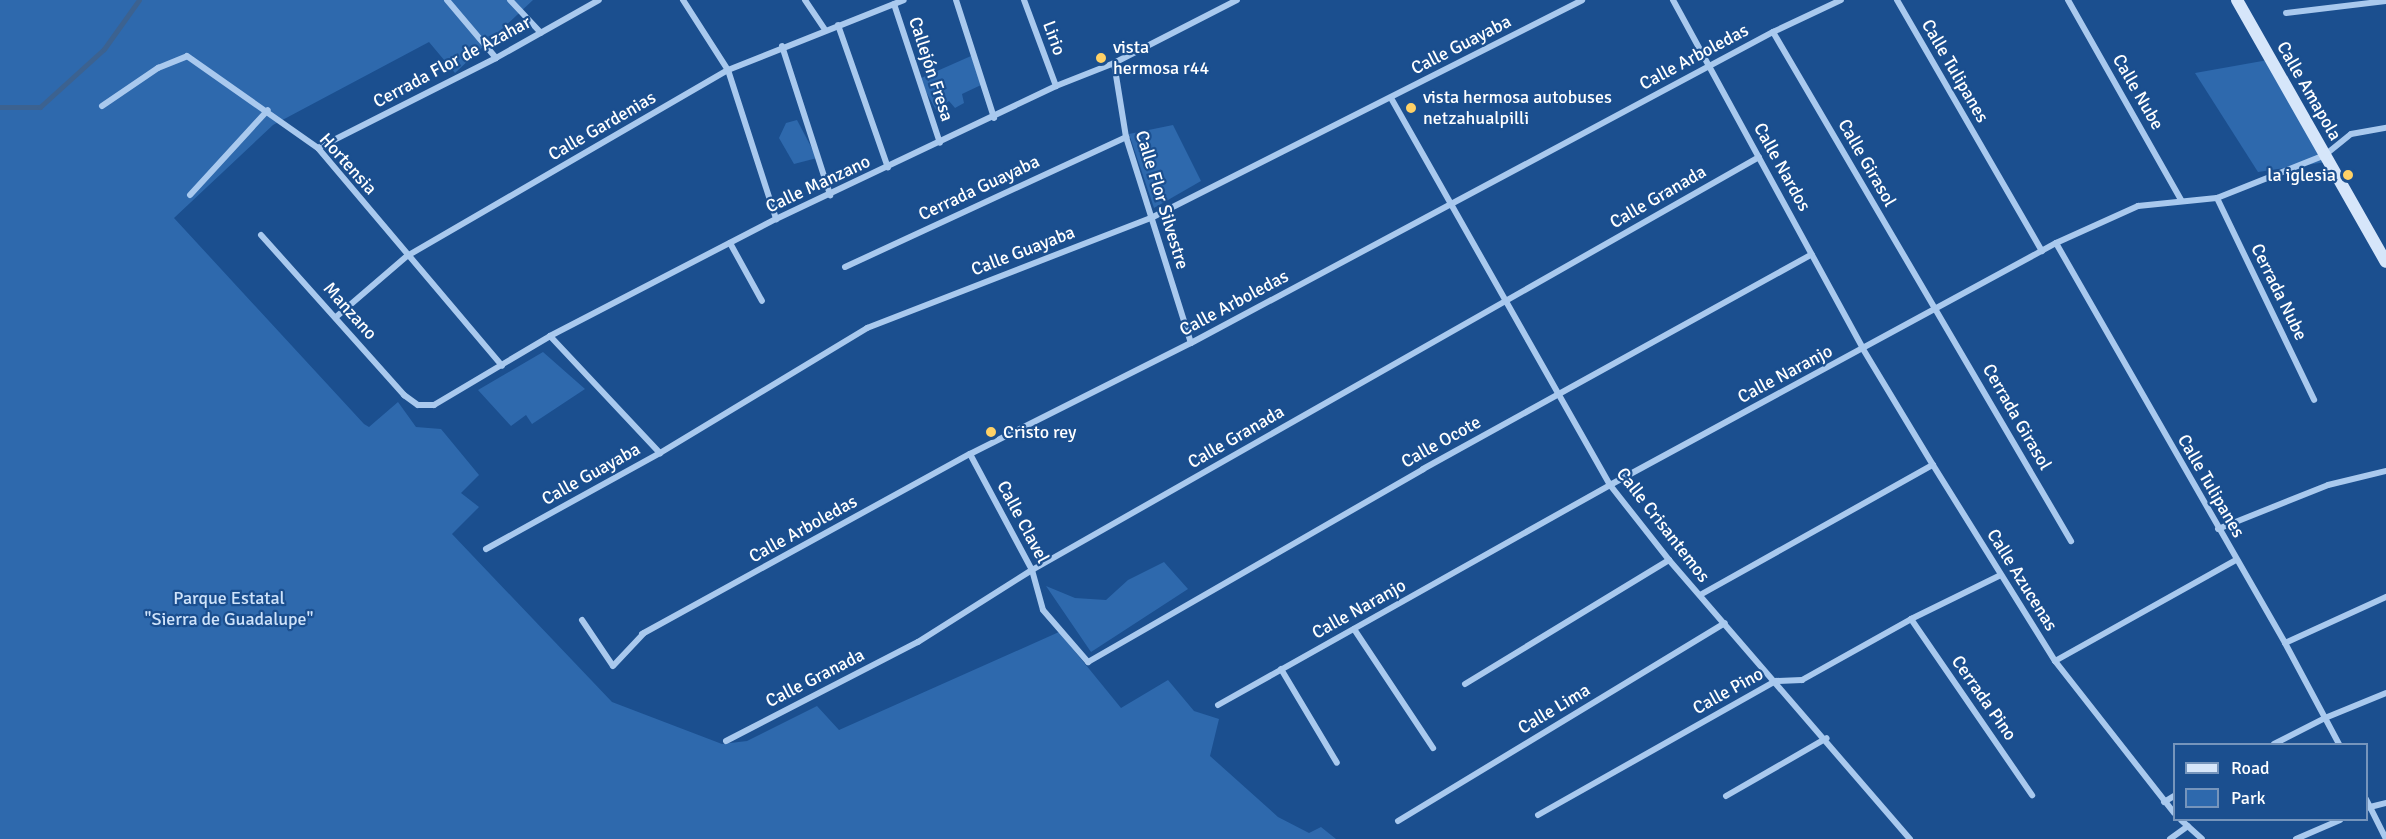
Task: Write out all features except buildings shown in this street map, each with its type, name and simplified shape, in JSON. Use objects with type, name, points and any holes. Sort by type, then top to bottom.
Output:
[{"type":"street","points":[[447,0],[496,58]]},
{"type":"street","points":[[510,0],[541,33]]},
{"type":"street","name":"Cerrada Flor de Azahar","points":[[318,148],[496,58],[600,0]]},
{"type":"street","points":[[683,0],[728,70],[776,219]]},
{"type":"street","points":[[805,0],[825,30]]},
{"type":"street","name":"Calle Gardenias","points":[[336,317],[407,256],[728,70],[782,46],[904,0]]},
{"type":"street","points":[[956,0],[994,118]]},
{"type":"street","name":"Lirio","points":[[1024,0],[1056,86]]},
{"type":"street","name":"Calle Manzano","points":[[418,405],[434,405],[550,336],[776,219],[994,118],[1056,86],[1114,63],[1237,0]]},
{"type":"street","name":"Calle Guayaba","points":[[486,549],[660,453],[867,328],[1151,218],[1582,0]]},
{"type":"street","name":"Calle Nardos","points":[[1673,0],[1863,349]]},
{"type":"street","name":"Calle Arboledas","points":[[582,620],[613,666],[643,633],[970,454],[1191,342],[1773,32],[1841,0]]},
{"type":"street","name":"Calle Tulipanes","points":[[1897,0],[2042,251]]},
{"type":"street","name":"Calle Nube","points":[[2068,0],[2181,200]]},
{"type":"street","name":"Calle Amapola","points":[[2237,0],[2386,262]]},
{"type":"street","points":[[2286,13],[2386,1]]},
{"type":"street","name":"Callejón Fresa","points":[[894,4],[940,143]]},
{"type":"street","points":[[838,25],[888,168]]},
{"type":"street","name":"Calle Girasol","points":[[1773,32],[1936,309]]},
{"type":"street","points":[[782,46],[830,195]]},
{"type":"street","name":"Hortensia","points":[[102,106],[158,68],[187,56],[268,110],[318,148],[502,366]]},
{"type":"street","name":"Calle Flor Silvestre","points":[[1114,63],[1126,137],[1191,342]]},
{"type":"street","name":"Calle Crisantemos","points":[[1391,98],[1610,485],[1669,560],[1827,738],[1910,839]]},
{"type":"street","points":[[190,195],[268,110]]},
{"type":"street","name":"Calle Naranjo","points":[[1218,705],[1610,485],[2056,243],[2138,206],[2217,198],[2325,155],[2351,134],[2386,128]]},
{"type":"street","name":"Cerrada Guayaba","points":[[845,267],[1126,137]]},
{"type":"street","name":"Calle Granada","points":[[726,741],[918,642],[1032,570],[1759,157]]},
{"type":"street","name":"Cerrada Nube","points":[[2217,198],[2314,400]]},
{"type":"street","name":"Manzano","points":[[261,235],[404,395],[418,405]]},
{"type":"street","points":[[730,243],[762,300]]},
{"type":"street","name":"Calle Tulipanes","points":[[2056,243],[2285,643],[2338,743]]},
{"type":"street","name":"Calle Ocote","points":[[1088,662],[1558,394],[1812,254]]},
{"type":"street","name":"Cerrada Girasol","points":[[1936,309],[2071,541]]},
{"type":"street","points":[[550,336],[660,453]]},
{"type":"street","name":"Calle Azucenas","points":[[1863,349],[2055,661],[2173,811]]},
{"type":"street","name":"Calle Clavel","points":[[970,454],[1032,570],[1043,610],[1088,662]]},
{"type":"street","points":[[1700,595],[1933,465]]},
{"type":"street","points":[[2218,529],[2328,485],[2386,471]]},
{"type":"street","points":[[1465,684],[1669,560]]},
{"type":"street","points":[[2055,661],[2236,560]]},
{"type":"street","name":"Calle Pino","points":[[1538,815],[1776,681],[1802,680],[1911,619],[2001,575]]},
{"type":"street","points":[[2285,643],[2386,597]]},
{"type":"street","name":"Cerrada Pino","points":[[1911,619],[2032,795]]},
{"type":"street","name":"Calle Lima","points":[[1398,821],[1725,623]]},
{"type":"street","points":[[1354,629],[1433,748]]},
{"type":"street","points":[[1281,669],[1336,763]]},
{"type":"street","points":[[2276,743],[2325,718],[2386,693]]},
{"type":"street","points":[[1726,796],[1827,738]]},
{"type":"street","points":[[2164,802],[2173,797]]},
{"type":"street","points":[[2386,804],[2369,807],[2386,839]]},
{"type":"street","points":[[2183,821],[2202,839]]},
{"type":"street","points":[[2296,839],[2336,821]]},
{"type":"street","points":[[2170,839],[2188,826]]},
{"type":"green space","name":"Parque Estatal \"Sierra de Guadalupe\"","points":[[0,0],[533,0],[455,73],[429,42],[273,125],[174,218],[364,424],[369,427],[398,402],[416,427],[441,429],[479,475],[461,493],[479,507],[452,534],[612,702],[722,744],[747,741],[817,706],[839,730],[1059,632],[1121,708],[1168,680],[1194,711],[1219,719],[1210,756],[1278,817],[1309,833],[1321,827],[1336,839],[0,839]]},
{"type":"green space","points":[[971,56],[981,85],[962,94],[964,103],[955,108],[949,101],[936,110],[919,79]]},
{"type":"green space","points":[[2268,60],[2326,162],[2258,172],[2195,73]]},
{"type":"green space","points":[[797,120],[817,158],[794,164],[779,138],[786,123]]},
{"type":"green space","points":[[1173,125],[1201,181],[1154,208],[1129,134]]},
{"type":"green space","points":[[543,352],[585,389],[532,424],[526,415],[511,426],[478,390]]},
{"type":"green space","points":[[1164,562],[1188,589],[1091,652],[1046,586],[1075,598],[1106,600],[1128,580]]},
{"type":"waterway","points":[[0,107],[40,107],[104,49],[139,0]]},
{"type":"place","name":"vista hermosa r44","points":[[1101,58]]},
{"type":"place","name":"vista hermosa autobuses netzahualpilli","points":[[1411,108]]},
{"type":"place","name":"la iglesia","points":[[2348,175]]},
{"type":"place","name":"Cristo rey","points":[[991,432]]}]
